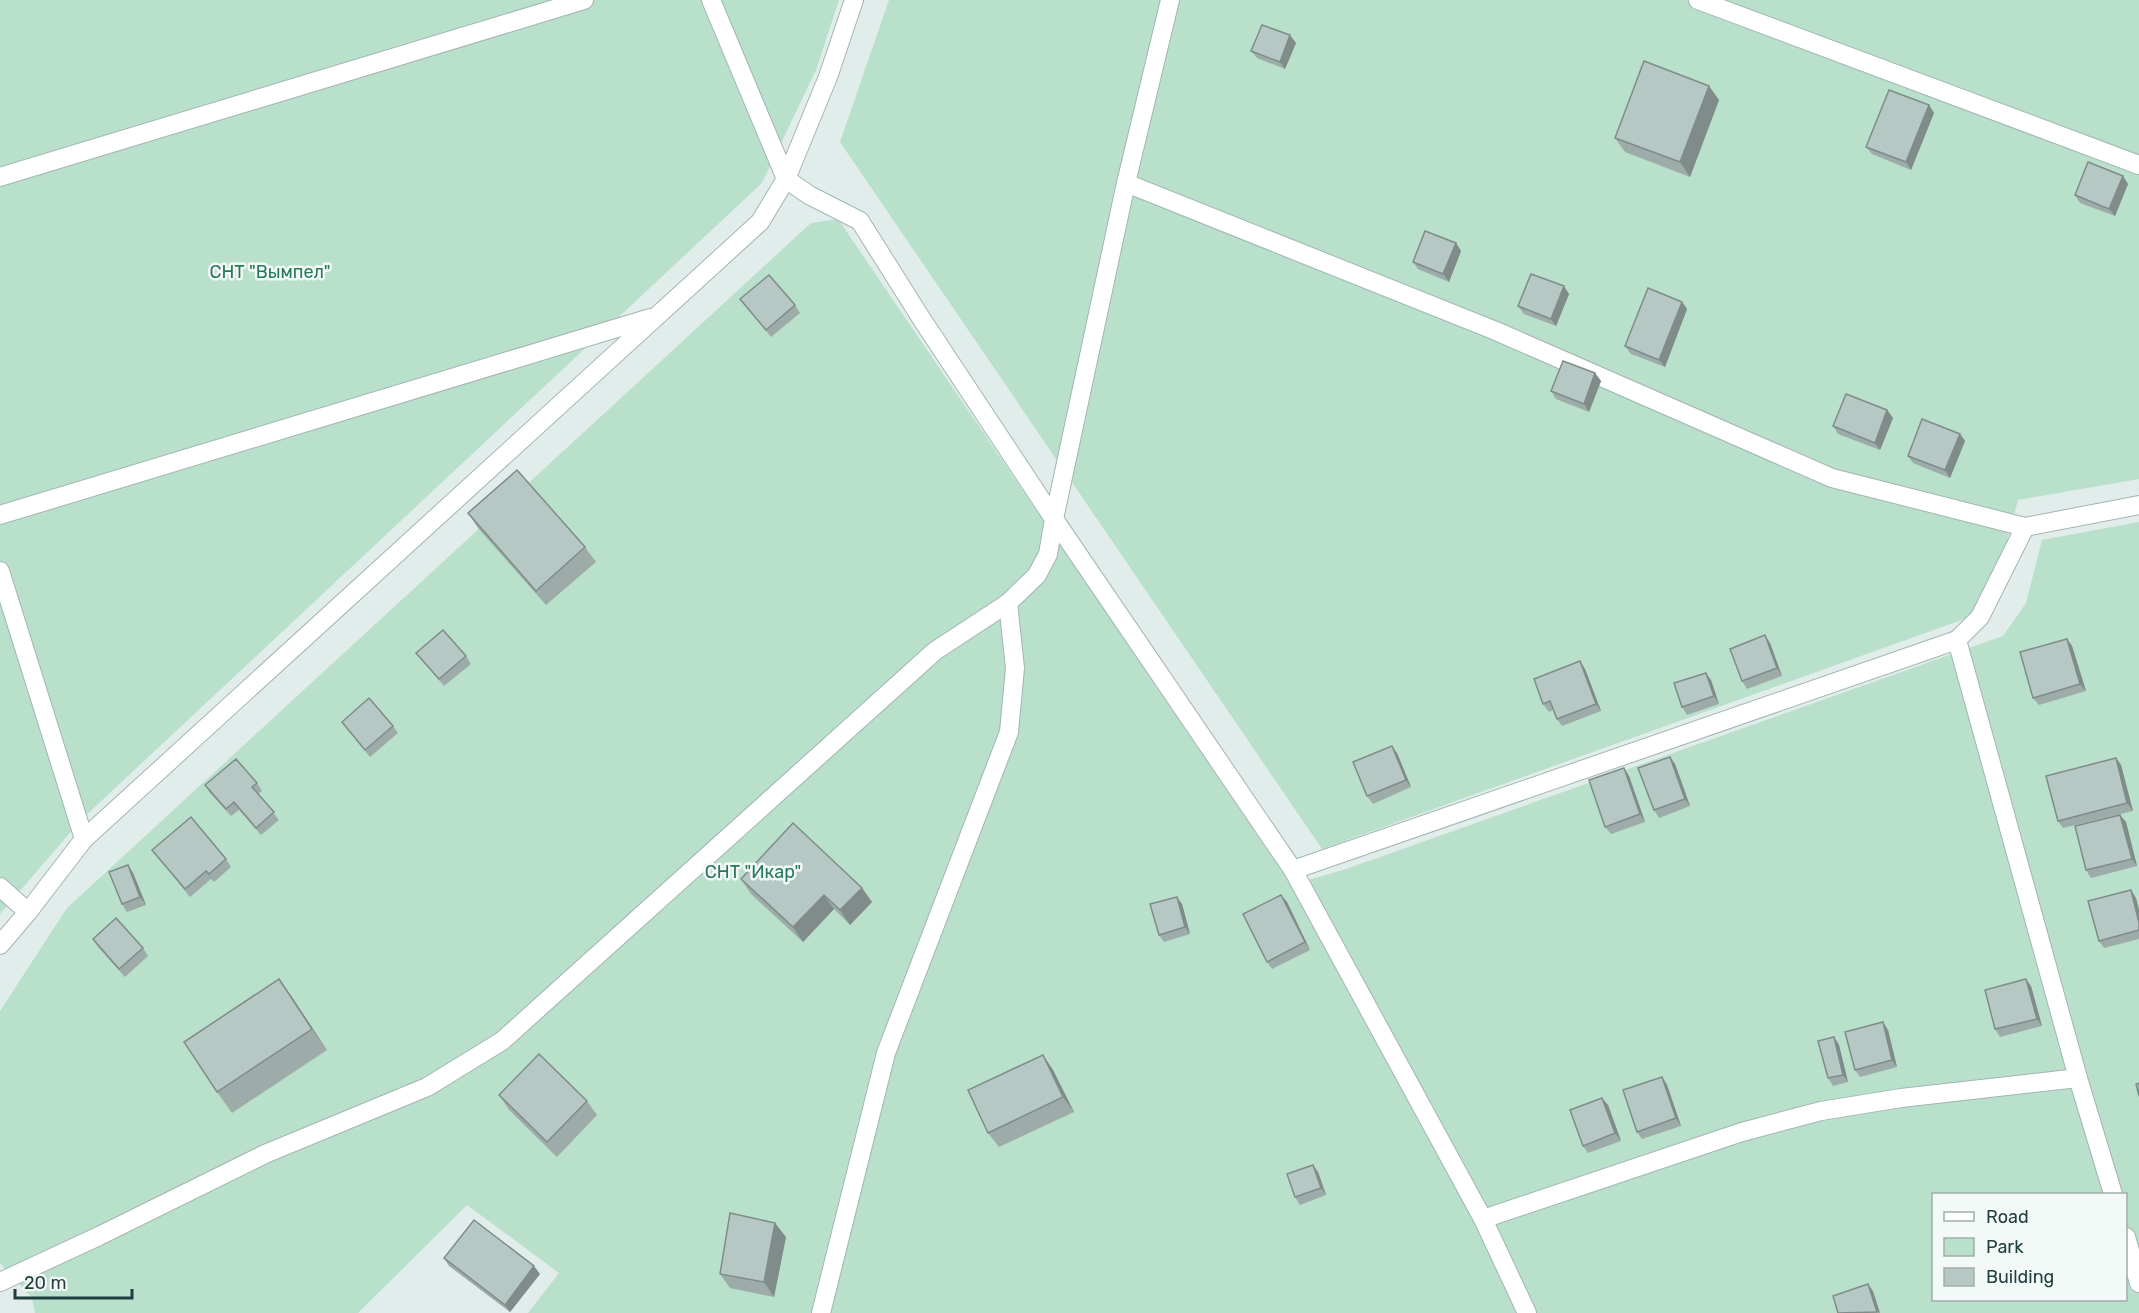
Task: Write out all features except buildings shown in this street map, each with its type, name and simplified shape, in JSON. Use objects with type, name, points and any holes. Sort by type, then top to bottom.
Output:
[{"type":"street","points":[[0,177],[584,0]]},
{"type":"street","points":[[711,0],[786,179],[809,195],[860,221],[1054,519],[1293,870],[1483,1219],[1527,1313]]},
{"type":"street","points":[[0,945],[84,839],[760,222],[786,179],[828,77],[854,0]]},
{"type":"street","points":[[0,1282],[265,1154],[427,1087],[502,1041],[936,651],[1008,603],[1037,575],[1048,554],[1126,183],[1170,0]]},
{"type":"street","points":[[1698,0],[2139,165]]},
{"type":"street","points":[[1126,183],[1496,331],[1832,478],[2025,526],[2139,505]]},
{"type":"street","points":[[0,515],[654,317]]},
{"type":"street","points":[[1293,870],[1957,640],[1980,617],[2025,526]]},
{"type":"street","points":[[0,571],[84,839]]},
{"type":"street","points":[[821,1313],[886,1053],[1009,732],[1015,668],[1008,603]]},
{"type":"street","points":[[1957,640],[2078,1078],[2113,1193]]},
{"type":"street","points":[[0,887],[28,912]]},
{"type":"street","points":[[1483,1219],[1742,1132],[1821,1111],[1901,1098],[2078,1078]]},
{"type":"street","points":[[2127,1241],[2139,1283]]},
{"type":"green space","name":"СНТ \"Вымпел\"","points":[[0,0],[839,0],[816,70],[762,183],[82,819],[0,914]]},
{"type":"green space","points":[[889,0],[2139,0],[2139,479],[2018,500],[2001,564],[1970,617],[1322,849],[840,142]]},
{"type":"green space","name":"СНТ \"Икар\"","points":[[838,219],[1291,885],[1346,869],[2003,636],[2026,603],[2042,540],[2139,522],[2139,1313],[528,1313],[559,1273],[467,1205],[358,1313],[35,1313],[32,1298],[0,1263],[0,1011],[67,908],[811,223]]}]
